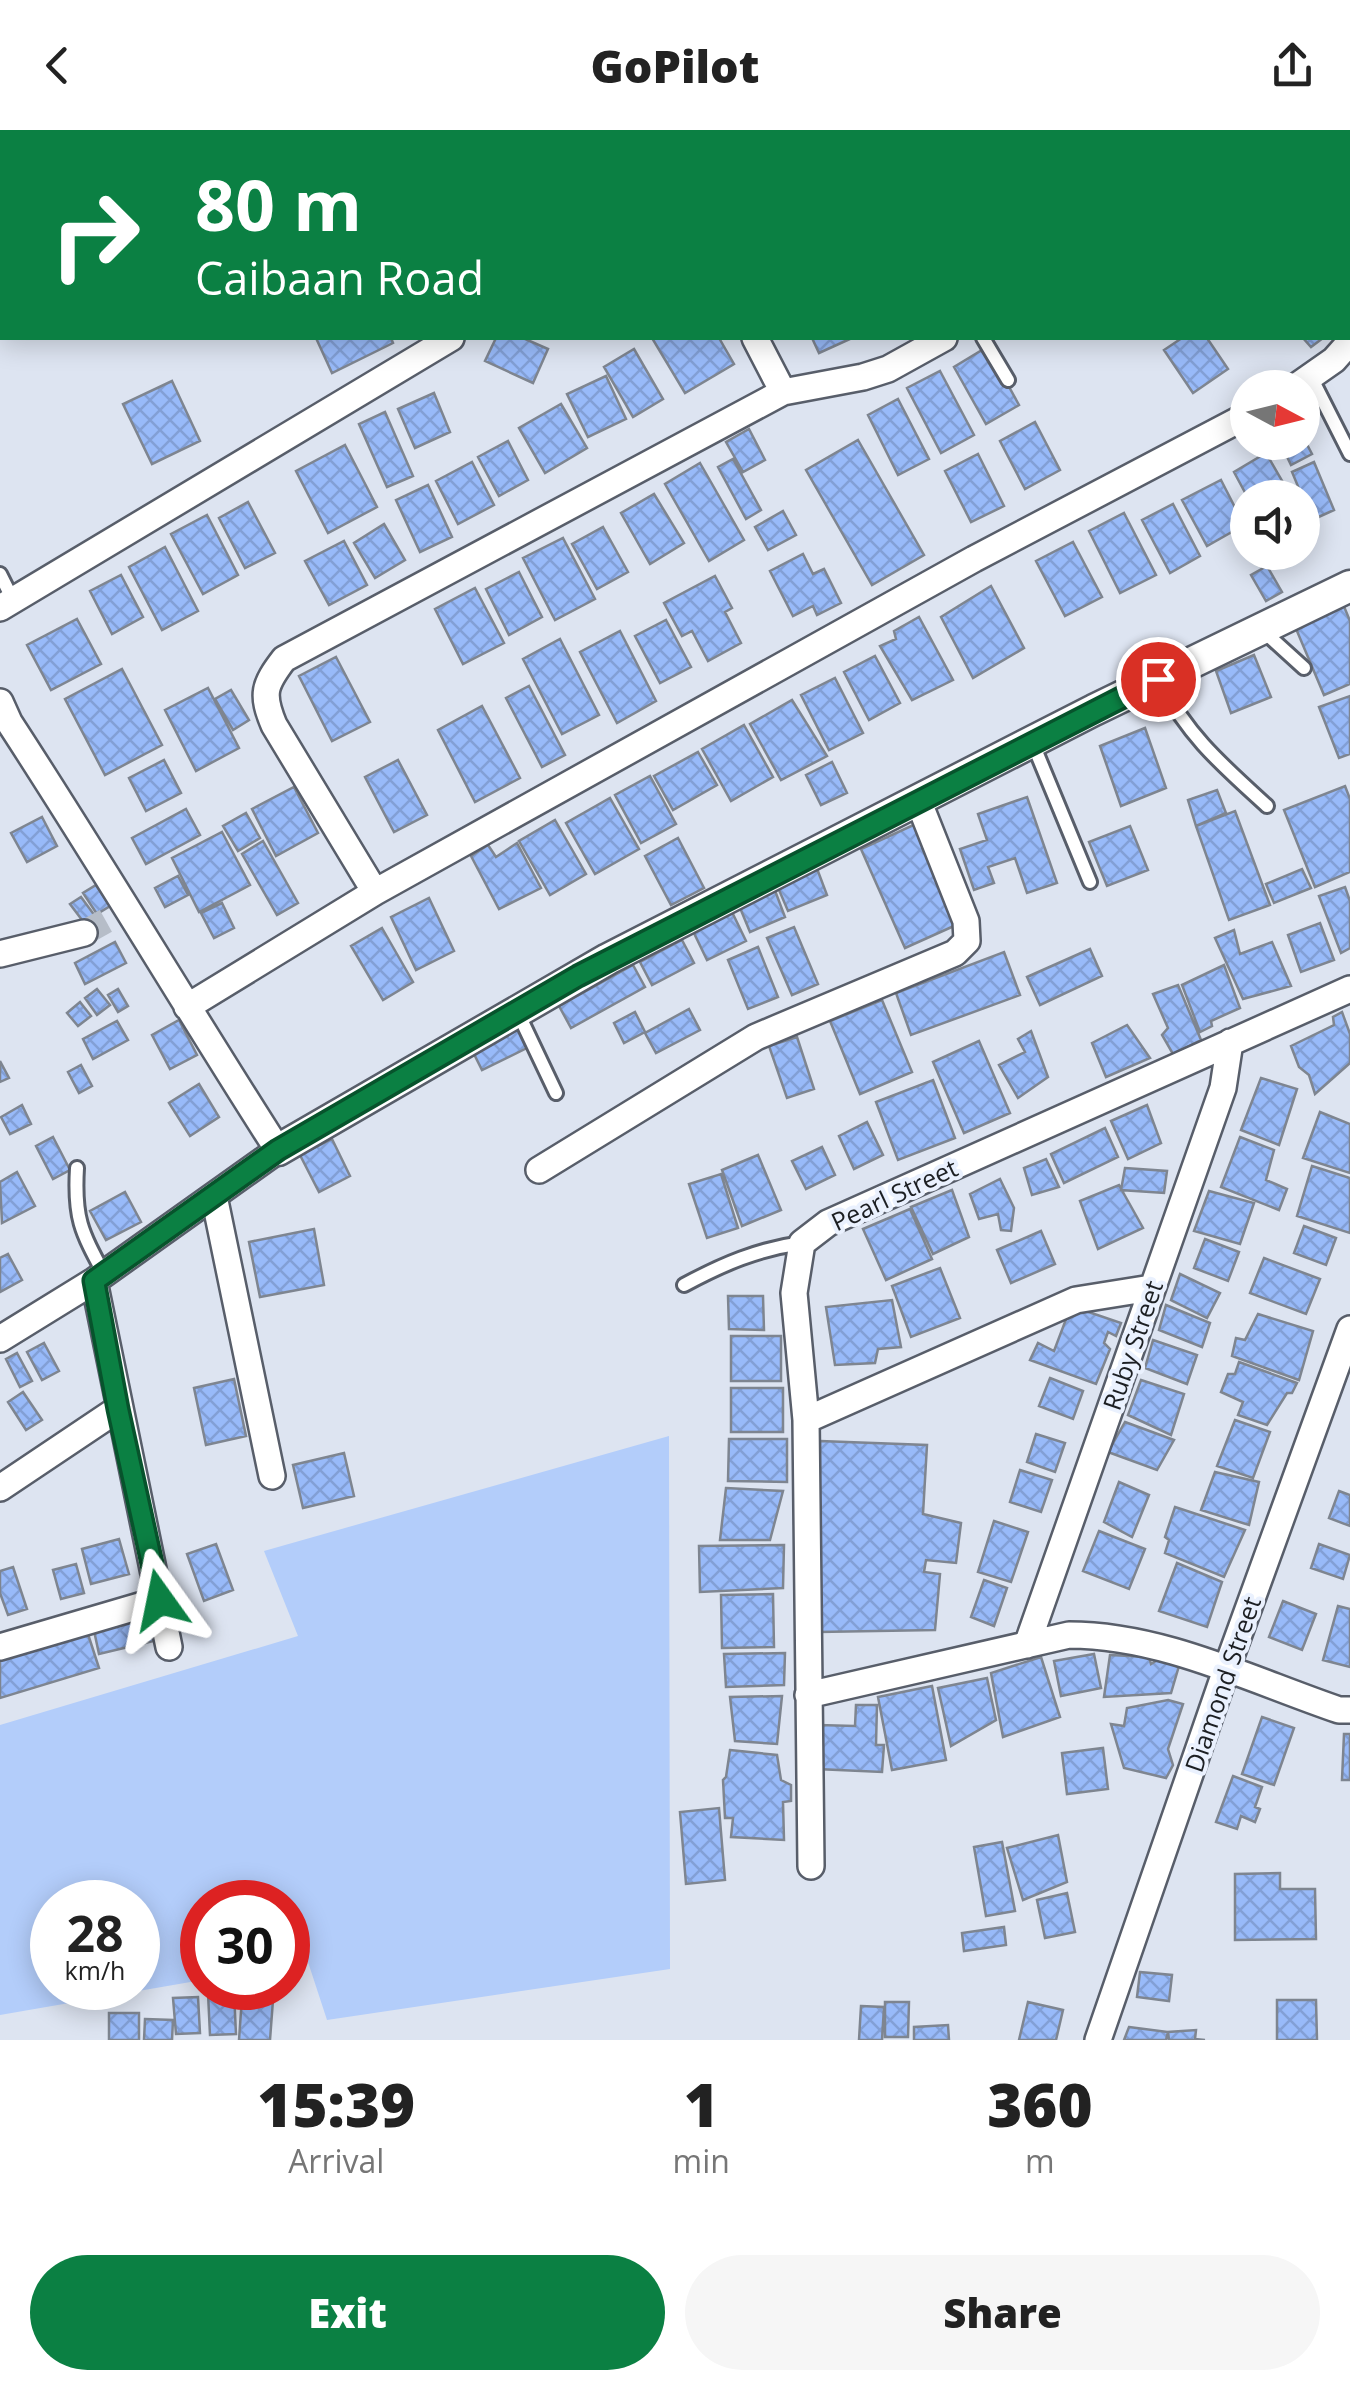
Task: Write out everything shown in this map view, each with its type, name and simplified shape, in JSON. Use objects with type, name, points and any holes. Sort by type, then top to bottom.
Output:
[{"type":"street","points":[[6,604],[448,340]]},
{"type":"street","points":[[756,340],[783,392]]},
{"type":"street","points":[[375,892],[274,725],[265,703],[268,681],[284,659],[783,392],[863,378],[940,340]]},
{"type":"street","points":[[1320,370],[1350,342]]},
{"type":"street","points":[[187,1007],[375,892],[974,559],[1230,424]]},
{"type":"street","points":[[0,1338],[99,1278],[278,1150],[608,959],[1032,742],[1350,586]]},
{"type":"street","points":[[3,717],[120,912],[187,1007],[278,1150]]},
{"type":"street","points":[[539,1170],[756,1037],[955,953],[967,941],[966,921],[918,800]]},
{"type":"street","points":[[0,954],[84,933]]},
{"type":"street","name":"Pearl Street","points":[[811,1866],[806,1420],[794,1293],[802,1242],[828,1223],[1350,989]]},
{"type":"street","name":"Ruby Street","points":[[1027,1645],[1223,1088],[1230,1042]]},
{"type":"street","points":[[214,1196],[272,1476]]},
{"type":"street","points":[[99,1278],[118,1409],[169,1648]]},
{"type":"street","points":[[806,1420],[1076,1300],[1151,1288]]},
{"type":"street","name":"Diamond Street","points":[[1098,2040],[1226,1670],[1350,1330]]},
{"type":"street","points":[[0,1488],[118,1409]]},
{"type":"street","points":[[0,1646],[160,1600]]},
{"type":"street","points":[[808,1696],[1069,1635],[1106,1635],[1145,1642],[1339,1710],[1350,1710]]},
{"type":"lane","points":[[983,340],[1008,380]]},
{"type":"lane","points":[[1320,408],[1350,454]]},
{"type":"lane","points":[[0,574],[6,604]]},
{"type":"lane","points":[[1260,628],[1304,668]]},
{"type":"lane","points":[[1158,679],[1180,720],[1198,742],[1267,806]]},
{"type":"lane","points":[[1032,742],[1090,882]]},
{"type":"lane","points":[[517,1011],[556,1092]]},
{"type":"lane","points":[[77,1168],[75,1208],[99,1278]]},
{"type":"lane","points":[[684,1285],[726,1262],[764,1248],[802,1242]]},
{"type":"shaded area","points":[[669,1436],[670,1969],[327,2020],[310,1968],[310,1880],[180,1880],[180,1984],[160,1987],[160,1880],[30,1880],[30,2010],[0,2015],[0,1725],[298,1636],[264,1551]]},
{"type":"building","points":[[317,340],[392,340],[393,343],[332,373]]},
{"type":"building","points":[[495,340],[528,340],[548,349],[533,383],[485,361]]},
{"type":"building","points":[[653,340],[720,340],[734,364],[685,393]]},
{"type":"building","points":[[813,340],[848,340],[819,353]]},
{"type":"building","points":[[1179,340],[1208,340],[1228,369],[1193,393],[1164,350]]},
{"type":"building","points":[[987,347],[1019,405],[986,424],[954,367]]},
{"type":"building","points":[[634,349],[663,399],[633,417],[604,367]]},
{"type":"building","points":[[940,371],[974,435],[941,453],[907,388]]},
{"type":"building","points":[[606,376],[626,419],[588,437],[567,394]]},
{"type":"building","points":[[172,381],[200,441],[152,464],[123,404]]},
{"type":"building","points":[[434,393],[450,432],[415,448],[398,409]]},
{"type":"building","points":[[898,399],[929,459],[898,475],[868,415]]},
{"type":"building","points":[[561,404],[587,448],[545,473],[519,428]]},
{"type":"building","points":[[385,412],[413,476],[387,487],[359,424]]},
{"type":"building","points":[[1035,422],[1060,470],[1025,489],[1000,441]]},
{"type":"building","points":[[749,429],[765,460],[743,472],[726,442]]},
{"type":"building","points":[[858,440],[924,555],[872,585],[806,470]]},
{"type":"building","points":[[508,441],[528,480],[499,496],[478,457]]},
{"type":"building","points":[[345,445],[377,507],[328,533],[296,471]]},
{"type":"building","points":[[978,454],[1004,506],[971,522],[945,471]]},
{"type":"building","points":[[733,459],[761,510],[746,519],[718,467]]},
{"type":"building","points":[[1254,460],[1270,460],[1282,480],[1238,480],[1234,472]]},
{"type":"building","points":[[472,462],[494,505],[458,524],[436,481]]},
{"type":"building","points":[[1314,462],[1334,510],[1320,516],[1320,480],[1295,480],[1292,472]]},
{"type":"building","points":[[700,463],[744,540],[709,561],[665,484]]},
{"type":"building","points":[[1221,480],[1230,498],[1230,533],[1207,546],[1182,500]]},
{"type":"building","points":[[428,485],[452,537],[420,552],[396,500]]},
{"type":"building","points":[[654,494],[684,543],[650,564],[621,513]]},
{"type":"building","points":[[248,502],[275,553],[245,568],[219,518]]},
{"type":"building","points":[[1173,504],[1200,556],[1170,573],[1142,520]]},
{"type":"building","points":[[783,511],[796,535],[768,550],[755,527]]},
{"type":"building","points":[[1124,513],[1156,575],[1120,593],[1089,531]]},
{"type":"building","points":[[207,515],[238,575],[203,594],[171,534]]},
{"type":"building","points":[[384,524],[405,560],[375,578],[354,543]]},
{"type":"building","points":[[603,527],[628,572],[597,589],[572,544]]},
{"type":"building","points":[[563,538],[595,599],[555,620],[523,558]]},
{"type":"building","points":[[344,541],[367,585],[329,605],[305,561]]},
{"type":"building","points":[[1073,542],[1102,597],[1065,616],[1036,561]]},
{"type":"building","points":[[165,547],[198,611],[162,630],[129,567]]},
{"type":"building","points":[[803,554],[813,574],[824,569],[841,603],[817,615],[813,606],[793,616],[770,571]]},
{"type":"building","points":[[1269,570],[1282,592],[1266,601],[1251,575]]},
{"type":"building","points":[[519,572],[542,617],[509,635],[486,589]]},
{"type":"building","points":[[121,575],[143,617],[112,634],[90,591]]},
{"type":"building","points":[[715,576],[732,608],[725,612],[741,643],[708,661],[692,631],[682,636],[664,603]]},
{"type":"building","points":[[991,586],[1024,648],[973,678],[941,617]]},
{"type":"building","points":[[475,588],[504,643],[463,664],[435,609]]},
{"type":"building","points":[[1343,604],[1350,621],[1350,684],[1324,695],[1294,624]]},
{"type":"building","points":[[919,617],[953,680],[912,700],[880,646],[896,639],[894,631]]},
{"type":"building","points":[[77,619],[101,664],[51,690],[27,645]]},
{"type":"building","points":[[666,620],[691,667],[660,683],[635,636]]},
{"type":"building","points":[[620,631],[656,701],[617,723],[580,652]]},
{"type":"building","points":[[560,639],[599,715],[562,734],[523,659]]},
{"type":"building","points":[[1254,655],[1271,697],[1231,713],[1216,671]]},
{"type":"building","points":[[875,656],[900,703],[869,720],[844,672]]},
{"type":"building","points":[[336,657],[370,722],[332,741],[299,676]]},
{"type":"building","points":[[122,669],[162,745],[105,775],[65,699]]},
{"type":"building","points":[[835,678],[863,733],[829,750],[801,695]]},
{"type":"building","points":[[529,686],[565,755],[542,767],[506,698]]},
{"type":"building","points":[[208,688],[239,748],[196,771],[165,710]]},
{"type":"building","points":[[231,690],[249,720],[233,730],[215,699]]},
{"type":"building","points":[[1350,696],[1350,754],[1339,758],[1319,707]]},
{"type":"building","points":[[792,700],[827,756],[781,780],[750,724]]},
{"type":"building","points":[[482,706],[520,778],[475,802],[438,730]]},
{"type":"building","points":[[744,725],[773,777],[731,801],[702,749]]},
{"type":"building","points":[[1145,728],[1166,788],[1121,806],[1100,746]]},
{"type":"building","points":[[698,752],[717,785],[673,810],[654,776]]},
{"type":"building","points":[[164,760],[181,793],[146,811],[129,778]]},
{"type":"building","points":[[398,760],[427,815],[394,832],[365,777]]},
{"type":"building","points":[[832,762],[847,793],[821,805],[806,775]]},
{"type":"building","points":[[650,776],[676,824],[641,843],[615,795]]},
{"type":"building","points":[[1345,786],[1350,799],[1350,872],[1315,887],[1284,810]]},
{"type":"building","points":[[294,787],[318,833],[276,856],[252,809]]},
{"type":"building","points":[[1217,790],[1226,813],[1196,826],[1188,800]]},
{"type":"building","points":[[1027,797],[1057,883],[1027,893],[1015,858],[988,867],[994,883],[974,890],[960,849],[987,840],[978,814]]},
{"type":"building","points":[[610,798],[639,849],[595,874],[566,823]]},
{"type":"building","points":[[186,809],[200,835],[146,864],[132,838]]},
{"type":"building","points":[[1235,811],[1270,905],[1229,920],[1196,826]]},
{"type":"building","points":[[246,813],[260,838],[238,851],[223,826]]},
{"type":"building","points":[[42,817],[57,846],[27,862],[11,833]]},
{"type":"building","points":[[555,820],[586,874],[550,895],[519,841]]},
{"type":"building","points":[[920,822],[965,921],[905,948],[861,849]]},
{"type":"building","points":[[1130,826],[1148,870],[1107,886],[1089,842]]},
{"type":"building","points":[[222,832],[250,885],[199,912],[172,858]]},
{"type":"building","points":[[678,838],[704,888],[671,905],[645,856]]},
{"type":"building","points":[[263,841],[298,903],[277,915],[242,854]]},
{"type":"building","points":[[517,843],[541,888],[499,909],[471,856],[488,845],[496,857]]},
{"type":"building","points":[[816,866],[827,895],[788,911],[776,883]]},
{"type":"building","points":[[1302,869],[1311,888],[1274,903],[1266,884]]},
{"type":"building","points":[[178,876],[188,895],[165,907],[155,888]]},
{"type":"building","points":[[96,885],[110,906],[97,914],[83,893]]},
{"type":"building","points":[[1345,887],[1350,901],[1350,948],[1341,953],[1319,896]]},
{"type":"building","points":[[774,888],[785,917],[750,932],[738,903]]},
{"type":"building","points":[[81,897],[95,916],[85,924],[70,904]]},
{"type":"building","points":[[429,898],[454,951],[416,970],[391,917]]},
{"type":"building","points":[[222,903],[234,928],[214,938],[201,913]]},
{"type":"building","points":[[732,912],[746,941],[707,960],[693,931]]},
{"type":"building","points":[[1320,923],[1334,960],[1301,972],[1288,935]]},
{"type":"building","points":[[794,927],[818,984],[792,995],[767,938]]},
{"type":"building","points":[[382,928],[413,982],[383,1000],[351,946]]},
{"type":"building","points":[[1234,930],[1240,954],[1272,942],[1291,986],[1243,999],[1215,938]]},
{"type":"building","points":[[682,940],[694,963],[652,985],[640,962]]},
{"type":"building","points":[[115,942],[126,963],[85,984],[75,963]]},
{"type":"building","points":[[758,947],[778,997],[748,1009],[728,960]]},
{"type":"building","points":[[1090,949],[1102,976],[1040,1005],[1027,977]]},
{"type":"building","points":[[1004,952],[1020,995],[911,1035],[896,993]]},
{"type":"building","points":[[633,965],[645,987],[571,1028],[559,1006]]},
{"type":"building","points":[[1224,965],[1240,1008],[1211,1021],[1212,1026],[1200,1032],[1182,985]]},
{"type":"building","points":[[1178,985],[1201,1040],[1173,1054],[1162,1035],[1168,1028],[1153,994]]},
{"type":"building","points":[[97,989],[110,1005],[97,1015],[85,998]]},
{"type":"building","points":[[118,989],[128,1006],[118,1012],[108,995]]},
{"type":"building","points":[[882,1000],[912,1072],[860,1094],[830,1021]]},
{"type":"building","points":[[80,1002],[91,1016],[78,1026],[67,1013]]},
{"type":"building","points":[[689,1009],[700,1030],[656,1053],[645,1033]]},
{"type":"building","points":[[635,1012],[645,1032],[624,1043],[614,1023]]},
{"type":"building","points":[[1342,1012],[1350,1034],[1350,1063],[1315,1094],[1309,1075],[1299,1067],[1291,1046],[1334,1025],[1333,1017]]},
{"type":"building","points":[[179,1020],[197,1055],[170,1069],[152,1035]]},
{"type":"building","points":[[117,1021],[128,1040],[93,1059],[83,1039]]},
{"type":"building","points":[[516,1023],[527,1048],[482,1070],[470,1046]]},
{"type":"building","points":[[1127,1025],[1150,1058],[1106,1077],[1092,1043]]},
{"type":"building","points":[[1031,1031],[1048,1077],[1018,1098],[999,1065],[1025,1052],[1018,1039]]},
{"type":"building","points":[[797,1037],[814,1089],[787,1098],[769,1046]]},
{"type":"building","points":[[979,1041],[1010,1113],[964,1133],[933,1062]]},
{"type":"building","points":[[0,1061],[9,1078],[0,1082]]},
{"type":"building","points":[[81,1065],[92,1086],[79,1093],[68,1072]]},
{"type":"building","points":[[1261,1078],[1297,1089],[1279,1145],[1241,1130]]},
{"type":"building","points":[[933,1080],[955,1138],[898,1160],[876,1102]]},
{"type":"building","points":[[199,1084],[219,1117],[190,1136],[169,1103]]},
{"type":"building","points":[[22,1105],[31,1124],[10,1134],[1,1117]]},
{"type":"building","points":[[1147,1105],[1161,1143],[1128,1159],[1111,1121]]},
{"type":"building","points":[[1320,1112],[1350,1124],[1350,1173],[1303,1158]]},
{"type":"building","points":[[867,1122],[883,1155],[854,1169],[839,1136]]},
{"type":"building","points":[[1105,1128],[1118,1157],[1064,1183],[1051,1154]]},
{"type":"building","points":[[53,1137],[70,1170],[53,1179],[36,1146]]},
{"type":"building","points":[[1240,1137],[1274,1150],[1266,1180],[1287,1189],[1279,1210],[1221,1187]]},
{"type":"building","points":[[332,1139],[350,1176],[319,1192],[300,1155]]},
{"type":"building","points":[[822,1147],[835,1175],[806,1189],[792,1161]]},
{"type":"building","points":[[758,1155],[781,1210],[742,1226],[722,1170]]},
{"type":"building","points":[[1046,1159],[1059,1187],[1032,1195],[1024,1168]]},
{"type":"building","points":[[1312,1166],[1350,1178],[1350,1233],[1297,1216]]},
{"type":"building","points":[[1125,1168],[1167,1171],[1164,1193],[1121,1190]]},
{"type":"building","points":[[17,1172],[35,1206],[2,1223],[0,1182]]},
{"type":"building","points":[[721,1174],[738,1228],[707,1238],[689,1184]]},
{"type":"building","points":[[1000,1179],[1014,1208],[1011,1231],[1001,1230],[998,1214],[979,1219],[970,1194]]},
{"type":"building","points":[[1119,1185],[1143,1228],[1098,1249],[1080,1201]]},
{"type":"building","points":[[952,1190],[969,1237],[933,1254],[911,1207]]},
{"type":"building","points":[[1209,1191],[1254,1203],[1240,1244],[1194,1231]]},
{"type":"building","points":[[125,1192],[141,1222],[106,1240],[90,1211]]},
{"type":"building","points":[[910,1209],[932,1259],[886,1280],[863,1229]]},
{"type":"building","points":[[1304,1226],[1336,1238],[1326,1265],[1294,1253]]},
{"type":"building","points":[[314,1229],[324,1285],[260,1297],[249,1242]]},
{"type":"building","points":[[1041,1231],[1055,1264],[1011,1283],[997,1250]]},
{"type":"building","points":[[1205,1239],[1239,1252],[1228,1281],[1194,1268]]},
{"type":"building","points":[[8,1254],[22,1280],[0,1292],[0,1258]]},
{"type":"building","points":[[1264,1258],[1320,1279],[1306,1314],[1250,1293]]},
{"type":"building","points":[[940,1268],[960,1318],[911,1337],[892,1286]]},
{"type":"building","points":[[1180,1274],[1220,1293],[1207,1318],[1171,1300]]},
{"type":"building","points":[[728,1296],[763,1296],[764,1330],[729,1329]]},
{"type":"building","points":[[892,1300],[901,1347],[878,1349],[875,1363],[835,1365],[826,1307]]},
{"type":"building","points":[[1166,1305],[1210,1323],[1202,1347],[1159,1330]]},
{"type":"building","points":[[1071,1306],[1121,1323],[1116,1336],[1108,1332],[1104,1343],[1110,1349],[1096,1384],[1030,1360],[1038,1343],[1054,1351]]},
{"type":"building","points":[[1258,1314],[1313,1331],[1299,1380],[1232,1356],[1236,1338],[1245,1340]]},
{"type":"building","points":[[731,1336],[781,1336],[781,1381],[731,1381]]},
{"type":"building","points":[[1153,1340],[1197,1355],[1187,1384],[1145,1368]]},
{"type":"building","points":[[44,1343],[59,1371],[42,1380],[27,1352]]},
{"type":"building","points":[[17,1353],[32,1381],[20,1387],[6,1359]]},
{"type":"building","points":[[1239,1362],[1297,1383],[1267,1425],[1238,1415],[1243,1402],[1221,1392],[1228,1374],[1235,1374]]},
{"type":"building","points":[[1050,1378],[1083,1391],[1073,1419],[1039,1406]]},
{"type":"building","points":[[234,1379],[246,1436],[206,1445],[194,1388]]},
{"type":"building","points":[[1141,1380],[1184,1394],[1171,1435],[1128,1415]]},
{"type":"building","points":[[731,1388],[783,1388],[783,1432],[731,1432]]},
{"type":"building","points":[[23,1392],[42,1420],[26,1430],[8,1402]]},
{"type":"building","points":[[1235,1420],[1270,1432],[1253,1478],[1217,1466]]},
{"type":"building","points":[[1125,1422],[1174,1440],[1157,1470],[1108,1452]]},
{"type":"building","points":[[1036,1434],[1065,1443],[1055,1472],[1027,1462]]},
{"type":"building","points":[[729,1439],[787,1439],[787,1482],[728,1481]]},
{"type":"building","points":[[820,1441],[927,1445],[923,1514],[961,1523],[956,1563],[926,1560],[924,1572],[940,1574],[935,1630],[819,1632]]},
{"type":"building","points":[[344,1453],[354,1496],[303,1508],[293,1465]]},
{"type":"building","points":[[1020,1470],[1052,1480],[1041,1512],[1010,1502]]},
{"type":"building","points":[[1215,1472],[1259,1482],[1249,1525],[1201,1510]]},
{"type":"building","points":[[1119,1482],[1149,1495],[1132,1537],[1104,1522]]},
{"type":"building","points":[[726,1488],[783,1491],[770,1540],[720,1540]]},
{"type":"building","points":[[1339,1491],[1350,1495],[1350,1526],[1329,1518]]},
{"type":"building","points":[[1175,1507],[1245,1530],[1224,1577],[1165,1553],[1169,1540],[1165,1537]]},
{"type":"building","points":[[994,1521],[1028,1532],[1011,1582],[978,1572]]},
{"type":"building","points":[[1099,1531],[1145,1549],[1129,1589],[1083,1571]]},
{"type":"building","points":[[119,1539],[129,1574],[91,1584],[82,1549]]},
{"type":"building","points":[[216,1544],[233,1590],[204,1601],[187,1554]]},
{"type":"building","points":[[1319,1544],[1350,1555],[1343,1579],[1311,1568]]},
{"type":"building","points":[[784,1545],[783,1588],[700,1592],[699,1546]]},
{"type":"building","points":[[1177,1563],[1222,1582],[1207,1627],[1159,1611]]},
{"type":"building","points":[[76,1564],[84,1593],[61,1599],[53,1570]]},
{"type":"building","points":[[13,1567],[27,1609],[8,1615],[0,1593],[0,1571]]},
{"type":"building","points":[[984,1580],[1007,1588],[994,1626],[971,1617]]},
{"type":"building","points":[[773,1594],[774,1647],[722,1648],[721,1595]]},
{"type":"building","points":[[1283,1601],[1316,1614],[1302,1650],[1269,1637]]},
{"type":"building","points":[[1338,1606],[1350,1609],[1350,1667],[1323,1660]]},
{"type":"building","points":[[146,1614],[153,1641],[99,1654],[93,1626]]},
{"type":"building","points":[[87,1631],[99,1668],[0,1698],[0,1657]]},
{"type":"building","points":[[785,1653],[784,1685],[726,1687],[724,1654]]},
{"type":"building","points":[[1094,1654],[1101,1688],[1061,1696],[1054,1661]]},
{"type":"building","points":[[1110,1655],[1149,1657],[1151,1664],[1162,1657],[1179,1666],[1171,1693],[1104,1697]]},
{"type":"building","points":[[1041,1657],[1060,1717],[1003,1737],[991,1673]]},
{"type":"building","points":[[987,1678],[996,1720],[951,1746],[938,1688]]},
{"type":"building","points":[[932,1686],[946,1760],[892,1770],[878,1697]]},
{"type":"building","points":[[782,1696],[777,1744],[735,1741],[730,1697]]},
{"type":"building","points":[[1168,1700],[1183,1704],[1168,1749],[1173,1765],[1166,1778],[1124,1768],[1111,1724],[1124,1726],[1127,1708]]},
{"type":"building","points":[[856,1705],[877,1705],[876,1745],[884,1745],[882,1772],[817,1769],[819,1725],[855,1726]]},
{"type":"building","points":[[1262,1717],[1294,1728],[1274,1785],[1242,1774]]},
{"type":"building","points":[[1344,1734],[1350,1734],[1350,1780],[1342,1780]]},
{"type":"building","points":[[1103,1748],[1108,1789],[1067,1794],[1062,1753]]},
{"type":"building","points":[[730,1750],[777,1755],[781,1780],[791,1785],[791,1801],[783,1802],[784,1840],[731,1837],[733,1818],[725,1818],[723,1780]]},
{"type":"building","points":[[1233,1776],[1262,1787],[1255,1822],[1241,1816],[1237,1829],[1216,1822]]},
{"type":"building","points":[[719,1808],[725,1880],[686,1884],[680,1812]]},
{"type":"building","points":[[1058,1835],[1067,1882],[1023,1900],[1007,1848]]},
{"type":"building","points":[[1002,1842],[1015,1911],[986,1916],[974,1847]]},
{"type":"building","points":[[1280,1873],[1280,1889],[1315,1889],[1316,1939],[1235,1940],[1235,1874]]},
{"type":"building","points":[[1067,1893],[1075,1932],[1045,1938],[1037,1900]]},
{"type":"building","points":[[1004,1927],[1006,1945],[964,1951],[962,1933]]},
{"type":"building","points":[[1140,1972],[1172,1975],[1169,2001],[1137,1997]]},
{"type":"building","points":[[173,1998],[180,1998],[180,2010],[199,2010],[200,2033],[176,2034]]},
{"type":"building","points":[[1277,2000],[1316,2000],[1317,2040],[1277,2040]]},
{"type":"building","points":[[885,2002],[909,2002],[908,2037],[885,2037]]},
{"type":"building","points":[[1028,2002],[1063,2010],[1056,2040],[1019,2040]]},
{"type":"building","points":[[861,2006],[884,2007],[882,2040],[859,2040]]},
{"type":"building","points":[[209,2010],[235,2010],[236,2034],[210,2035]]},
{"type":"building","points":[[241,2010],[272,2010],[270,2040],[239,2040]]},
{"type":"building","points":[[109,2013],[139,2013],[139,2040],[109,2040]]},
{"type":"building","points":[[145,2019],[173,2020],[172,2040],[144,2040]]},
{"type":"building","points":[[948,2025],[949,2040],[914,2040],[914,2027]]},
{"type":"building","points":[[1129,2027],[1168,2032],[1166,2040],[1124,2040]]},
{"type":"building","points":[[1196,2030],[1195,2039],[1205,2040],[1169,2040],[1168,2032]]},
{"type":"tunnel","points":[[84,933],[111,918]]},
{"type":"route","points":[[160,1600],[94,1281],[278,1150],[608,959],[1158,679]]}]
